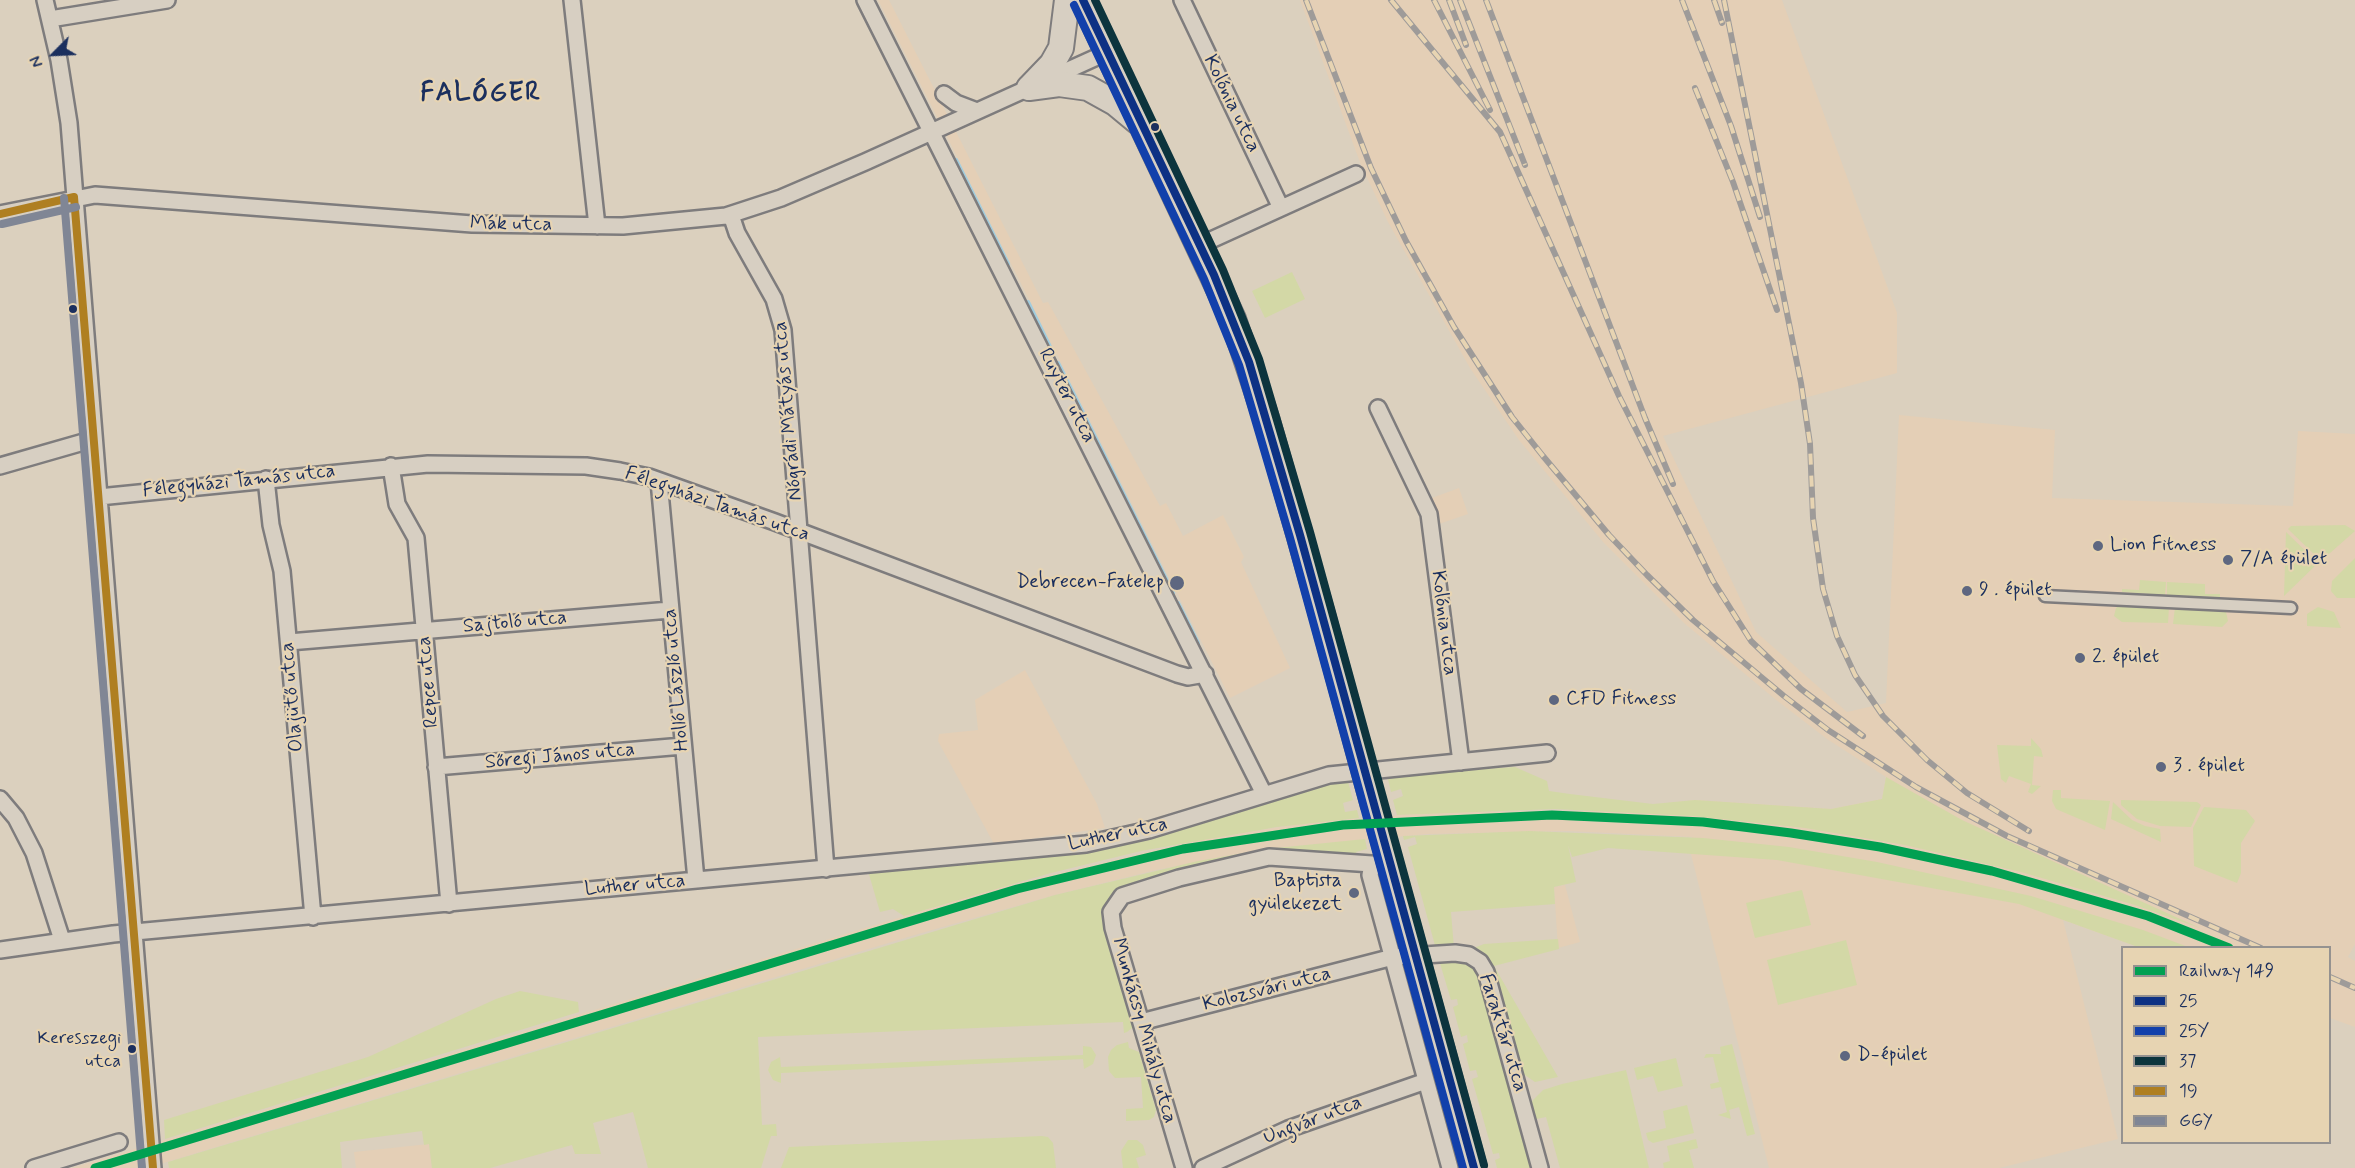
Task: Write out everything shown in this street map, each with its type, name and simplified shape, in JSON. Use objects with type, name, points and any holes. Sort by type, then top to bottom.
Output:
[{"type":"main road","points":[[1029,88],[1052,64],[1061,48],[1067,0]]},
{"type":"main road","points":[[1083,0],[1214,275],[1249,362],[1274,442],[1474,1168]]},
{"type":"main road","points":[[1029,88],[1059,84],[1088,88],[1115,103],[1143,127]]},
{"type":"street","points":[[45,0],[64,90],[74,197],[153,1164]]},
{"type":"street","points":[[50,19],[167,0]]},
{"type":"street","points":[[572,0],[597,226]]},
{"type":"street","name":"Ruyter utca","points":[[865,0],[1264,794]]},
{"type":"street","name":"Kolónia utca","points":[[1182,0],[1281,208]]},
{"type":"street","name":"Mák utca","points":[[0,214],[74,197],[102,195],[431,223],[597,226],[675,222],[731,215],[780,198],[933,132],[1108,52]]},
{"type":"street","points":[[944,94],[961,106],[977,111]]},
{"type":"street","points":[[1200,245],[1356,174]]},
{"type":"street","name":"Nógrádi Mátyás utca","points":[[731,215],[736,233],[771,291],[781,316],[826,869]]},
{"type":"street","name":"Kolónia utca","points":[[1377,408],[1428,514],[1461,762]]},
{"type":"street","points":[[0,466],[94,439]]},
{"type":"street","name":"Félegyházi Tamás utca","points":[[99,497],[391,466],[460,463],[586,466],[629,472],[800,532],[1177,674],[1188,677],[1205,674]]},
{"type":"street","name":"Repce utca","points":[[391,466],[399,509],[416,534],[449,904]]},
{"type":"street","name":"Olajütő utca","points":[[266,479],[271,525],[282,571],[313,916]]},
{"type":"street","name":"Holló László utca","points":[[659,481],[696,880]]},
{"type":"street","points":[[2045,596],[2291,608]]},
{"type":"street","name":"Sajtoló utca","points":[[289,642],[670,610]]},
{"type":"street","name":"Sőregi János utca","points":[[436,767],[683,746]]},
{"type":"street","points":[[1461,762],[1547,753]]},
{"type":"street","name":"Luther utca","points":[[0,950],[62,940],[1103,842],[1174,823],[1329,775],[1461,762]]},
{"type":"street","points":[[2,800],[34,853],[62,940]]},
{"type":"street","name":"Munkácsy Mihály utca","points":[[1184,1168],[1111,922],[1113,907],[1122,896],[1179,878],[1269,857],[1372,864],[1370,875],[1393,957]]},
{"type":"street","name":"Faraktár utca","points":[[1393,957],[1460,953],[1473,957],[1482,966],[1540,1168]]},
{"type":"street","points":[[1393,957],[1450,1168]]},
{"type":"street","name":"Kolozsvári utca","points":[[1141,1022],[1393,957]]},
{"type":"street","name":"Ungvár utca","points":[[1203,1168],[1288,1129],[1426,1081]]},
{"type":"street","points":[[34,1168],[119,1142]]},
{"type":"shaded area","points":[[878,0],[889,0],[1043,303],[1048,302],[1160,506],[1166,503],[1183,536],[1223,515],[1244,557],[1241,562],[1290,668],[1230,698]]},
{"type":"shaded area","points":[[1300,0],[1782,0],[1897,313],[1897,373],[1663,436],[1756,632],[1847,712],[1886,703],[1899,415],[2055,430],[2052,498],[2293,506],[2298,431],[2355,434],[2355,944],[2348,957],[2355,961],[2355,1027],[2331,1018],[2331,946],[2135,946],[2063,920],[2118,1139],[1999,1168],[1769,1168],[1691,854],[1692,837],[1568,831],[1428,834],[1266,849],[1156,870],[1055,895],[908,937],[147,1168],[72,1168],[994,889],[1198,840],[1305,823],[1441,812],[1599,811],[1695,800],[1831,809],[1882,799],[1886,777],[1827,739],[1684,623],[1604,543],[1519,440],[1470,368],[1388,222],[1361,165]]},
{"type":"shaded area","points":[[1459,488],[1468,514],[1439,524],[1432,498]]},
{"type":"shaded area","points":[[1025,670],[1097,804],[1105,828],[994,844],[938,741],[939,734],[978,730],[975,700]]},
{"type":"shaded area","points":[[1565,885],[1580,942],[1558,948],[1554,887]]},
{"type":"shaded area","points":[[429,1144],[432,1168],[356,1168],[354,1152]]},
{"type":"green space","points":[[1292,272],[1305,299],[1265,318],[1252,291]]},
{"type":"green space","points":[[2345,525],[2355,531],[2321,561],[2288,529],[2291,526]]},
{"type":"green space","points":[[2286,532],[2318,563],[2284,596]]},
{"type":"green space","points":[[2355,558],[2355,598],[2337,598],[2331,591],[2332,581]]},
{"type":"green space","points":[[2140,580],[2166,582],[2165,595],[2122,592],[2122,589],[2139,590]]},
{"type":"green space","points":[[2167,582],[2205,584],[2205,594],[2220,594],[2220,597],[2167,595]]},
{"type":"green space","points":[[2120,605],[2169,607],[2168,623],[2122,622],[2114,616],[2116,608]]},
{"type":"green space","points":[[2175,607],[2221,609],[2226,612],[2228,621],[2222,627],[2173,624]]},
{"type":"green space","points":[[2318,607],[2334,612],[2341,628],[2307,626],[2307,614]]},
{"type":"green space","points":[[2031,738],[2041,749],[2043,757],[2034,756],[2032,785],[2041,786],[2032,794],[2028,792],[2031,784],[2009,776],[2006,783],[2001,779],[1997,745],[2031,746]]},
{"type":"green space","points":[[1515,767],[1547,781],[1549,791],[1570,794],[1653,804],[1695,800],[1831,809],[1882,799],[1886,777],[1962,820],[2200,928],[2135,905],[2021,872],[1905,845],[1805,828],[1694,816],[1555,809],[1397,815],[1393,800],[1403,796],[1401,789],[1391,792],[1387,775]]},
{"type":"green space","points":[[1347,778],[1353,800],[1343,803],[1345,812],[1357,810],[1359,818],[1277,827],[1141,851],[1051,873],[904,916],[893,909],[880,912],[868,871],[1001,859]]},
{"type":"green space","points":[[2053,790],[2061,790],[2061,798],[2110,801],[2105,830],[2056,809],[2052,801]]},
{"type":"green space","points":[[2121,800],[2197,802],[2201,805],[2191,827],[2160,826],[2137,819],[2121,805]]},
{"type":"green space","points":[[2113,802],[2132,820],[2160,829],[2161,842],[2111,819]]},
{"type":"green space","points":[[2204,807],[2246,810],[2255,821],[2241,843],[2241,873],[2237,883],[2194,866],[2193,828]]},
{"type":"green space","points":[[1529,831],[1703,838],[1789,847],[1877,862],[2031,896],[2143,930],[2185,946],[2135,946],[2019,904],[1777,860],[1608,848],[1572,857],[1568,845],[1576,882],[1554,887],[1555,904],[1451,912],[1454,948],[1436,949],[1408,847],[1417,844],[1415,837],[1404,840],[1403,836]]},
{"type":"green space","points":[[1365,839],[1367,849],[1356,852],[1358,859],[1268,853],[1110,897],[1106,902],[1103,924],[1133,1023],[1132,1028],[1124,1033],[1123,1022],[758,1037],[762,1125],[776,1124],[777,1136],[771,1136],[761,1168],[648,1168],[633,1112],[593,1123],[601,1154],[575,1154],[572,1145],[490,1168],[432,1168],[429,1144],[424,1145],[422,1131],[340,1142],[342,1168],[169,1168],[168,1162],[1055,895],[1198,861],[1266,849]]},
{"type":"green space","points":[[1802,890],[1811,925],[1755,938],[1746,903]]},
{"type":"green space","points":[[1558,939],[1559,949],[1494,966],[1558,1077],[1535,1082],[1522,1073],[1469,950],[1484,944]]},
{"type":"green space","points":[[1846,940],[1857,985],[1778,1005],[1767,960]]},
{"type":"green space","points":[[1456,959],[1471,963],[1479,973],[1536,1168],[1497,1168],[1495,1160],[1500,1158],[1499,1153],[1493,1154],[1472,1079],[1478,1077],[1476,1070],[1470,1071],[1463,1044],[1468,1042],[1467,1035],[1461,1037],[1453,1007],[1458,1005],[1457,999],[1451,1000],[1439,960]]},
{"type":"green space","points":[[520,991],[578,1002],[579,1012],[165,1139],[164,1120],[368,1057],[496,999]]},
{"type":"green space","points":[[1128,1042],[1129,1048],[1139,1052],[1156,1110],[1154,1117],[1149,1120],[1126,1121],[1126,1109],[1143,1108],[1141,1077],[1115,1078],[1109,1071],[1108,1057],[1111,1050],[1117,1045]]},
{"type":"green space","points":[[1732,1044],[1755,1134],[1747,1136],[1739,1107],[1729,1110],[1731,1119],[1718,1115],[1727,1112],[1721,1087],[1711,1089],[1710,1084],[1719,1082],[1713,1057],[1704,1058],[1706,1054],[1721,1054],[1720,1047]]},
{"type":"green space","points":[[1083,1046],[1091,1047],[1096,1055],[1093,1064],[1084,1069],[1083,1059],[781,1073],[781,1083],[773,1080],[768,1070],[771,1062],[780,1057],[781,1067],[1083,1055]]},
{"type":"green space","points":[[1676,1058],[1683,1086],[1658,1092],[1653,1076],[1637,1080],[1634,1068]]},
{"type":"green space","points":[[1626,1070],[1649,1168],[1560,1168],[1546,1117],[1532,1120],[1532,1101],[1543,1090]]},
{"type":"green space","points":[[1687,1105],[1694,1133],[1653,1143],[1648,1140],[1646,1133],[1666,1128],[1663,1111]]},
{"type":"green space","points":[[1048,1137],[1053,1143],[1056,1168],[781,1168],[789,1147]]},
{"type":"green space","points":[[1696,1139],[1698,1148],[1689,1150],[1694,1168],[1664,1168],[1663,1163],[1670,1161],[1667,1146]]},
{"type":"green space","points":[[1128,1140],[1137,1140],[1143,1145],[1146,1155],[1136,1158],[1139,1168],[1123,1168],[1121,1151]]},
{"type":"waterway","points":[[956,160],[1008,264]]},
{"type":"waterway","points":[[1028,302],[1051,349]]},
{"type":"waterway","points":[[1058,363],[1173,593]]},
{"type":"waterway","points":[[1178,603],[1198,643]]},
{"type":"railway","points":[[1306,0],[1371,168],[1406,241],[1454,327],[1512,417],[1609,535],[1647,575],[1693,620],[1784,696],[1828,730],[1916,787],[2007,836],[2256,946]]},
{"type":"railway","points":[[1391,0],[1500,132],[1619,396],[1713,581],[1751,641],[1801,689],[1863,736]]},
{"type":"railway","points":[[1434,0],[1490,110]]},
{"type":"railway","points":[[1449,0],[1466,45]]},
{"type":"railway","points":[[1460,0],[1525,165]]},
{"type":"railway","points":[[1486,0],[1645,418],[1673,484]]},
{"type":"railway","points":[[1682,0],[1731,126],[1760,217]]},
{"type":"railway","points":[[1714,0],[1722,23]]},
{"type":"railway","points":[[1724,0],[1801,383],[1810,444],[1813,518],[1823,589],[1837,636],[1855,675],[1883,716],[1927,760],[1967,793],[2029,831]]},
{"type":"railway","points":[[1695,88],[1733,182],[1777,310]]},
{"type":"railway","points":[[2331,977],[2355,988]]},
{"type":"rail line","name":"149","points":[[95,1168],[1017,889],[1183,849],[1343,825],[1552,815],[1703,822],[1791,833],[1880,847],[1992,871],[2148,916],[2224,946]]},
{"type":"transit line","name":"25","points":[[1083,0],[1214,275],[1249,362],[1300,535],[1474,1168]]},
{"type":"transit line","name":"37","points":[[1095,0],[1223,270],[1259,359],[1310,532],[1484,1165]]},
{"type":"transit line","name":"25Y","points":[[1074,5],[1204,279],[1239,365],[1290,538],[1463,1168]]},
{"type":"transit line","name":"19","points":[[74,197],[153,1168]]},
{"type":"transit line","name":"19","points":[[0,214],[74,197]]},
{"type":"transit line","name":"GGY","points":[[64,198],[142,1168]]},
{"type":"transit line","name":"GGY","points":[[2,224],[76,207]]},
{"type":"place","name":"Lion Fitness","points":[[2098,546]]},
{"type":"place","name":"7/A épület","points":[[2228,560]]},
{"type":"place","name":"Debrecen-Fatelep","points":[[1177,583]]},
{"type":"place","name":"9 . épület","points":[[1967,591]]},
{"type":"place","name":"2. épület","points":[[2080,658]]},
{"type":"place","name":"CFD Fitness","points":[[1554,700]]},
{"type":"place","name":"3 . épület","points":[[2161,767]]},
{"type":"place","name":"Baptista gyülekezet","points":[[1354,893]]},
{"type":"place","name":"Keresszegi utca","points":[[132,1049]]},
{"type":"place","name":"D-épület","points":[[1845,1056]]},
{"type":"district","name":"FALÓGER","points":[[481,95]]}]
